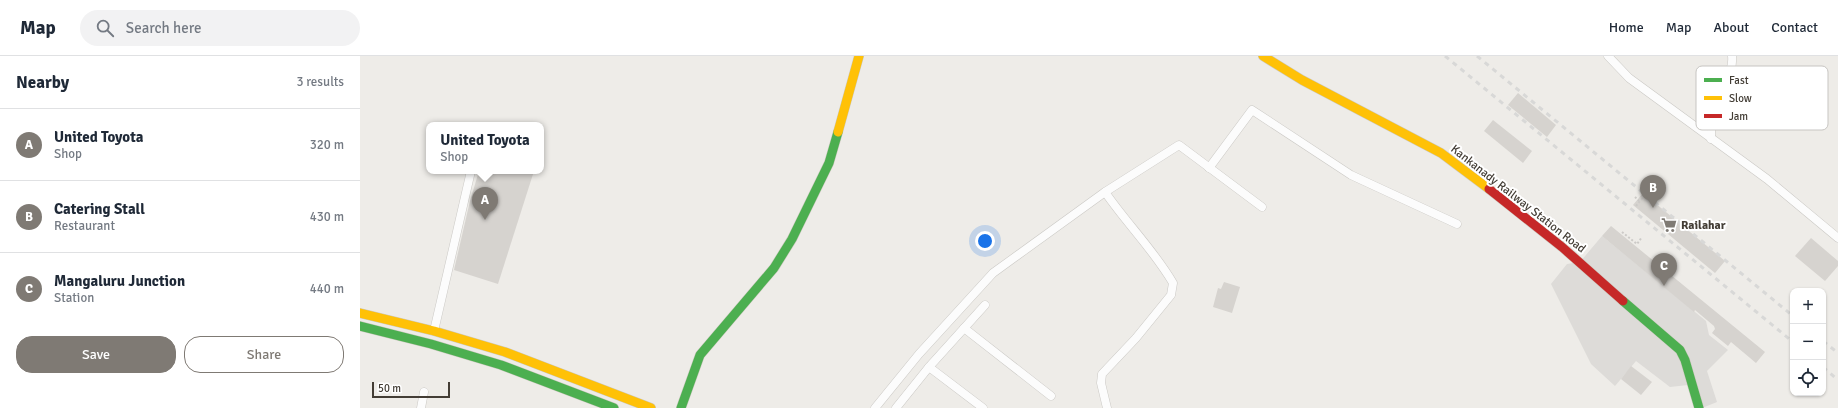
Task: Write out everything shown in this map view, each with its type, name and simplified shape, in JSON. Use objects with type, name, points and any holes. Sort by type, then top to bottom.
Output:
[{"type":"main road","points":[[681,408],[700,355],[774,268],[792,239],[829,163],[859,56]]},
{"type":"main road","name":"Kankanady Railway Station Road","points":[[1263,56],[1302,80],[1441,153],[1515,209],[1562,247],[1680,350],[1685,360],[1699,408]]},
{"type":"main road","points":[[360,313],[434,331],[505,352],[651,408]]},
{"type":"main road","points":[[360,326],[430,344],[501,365],[614,408]]},
{"type":"street","points":[[1608,56],[1629,78],[1696,128]]},
{"type":"street","points":[[1209,168],[1252,110],[1351,175],[1457,224]]},
{"type":"street","points":[[1699,130],[1766,179],[1838,238]]},
{"type":"street","points":[[1711,130],[1711,139]]},
{"type":"street","points":[[875,408],[919,354],[993,273],[1105,192],[1179,145],[1262,207]]},
{"type":"street","points":[[434,331],[470,174]]},
{"type":"street","points":[[1105,192],[1121,216],[1148,245],[1173,283],[1171,295],[1136,338],[1102,374],[1101,383],[1107,408]]},
{"type":"street","points":[[896,408],[929,366],[985,305]]},
{"type":"street","points":[[964,328],[1051,396]]},
{"type":"street","points":[[929,366],[983,408]]},
{"type":"street","points":[[421,408],[424,392]]},
{"type":"path","points":[[1636,206],[1644,196]]},
{"type":"path","points":[[1635,197],[1640,201]]},
{"type":"path","points":[[1622,232],[1637,244],[1642,237]]},
{"type":"shaded area","points":[[1602,236],[1706,321],[1709,335],[1728,350],[1707,371],[1717,402],[1702,408],[1688,385],[1670,387],[1636,361],[1615,386],[1591,364],[1551,284],[1567,264],[1580,262]]},
{"type":"building","points":[[1518,93],[1556,125],[1547,137],[1508,105]]},
{"type":"building","points":[[1493,120],[1532,151],[1523,163],[1484,131]]},
{"type":"building","points":[[478,174],[533,174],[498,284],[454,270],[470,201]]},
{"type":"building","points":[[1643,193],[1725,261],[1715,273],[1633,205]]},
{"type":"building","points":[[1611,226],[1765,352],[1756,363],[1731,342],[1728,346],[1712,333],[1715,329],[1714,326],[1695,310],[1694,312],[1602,236]]},
{"type":"building","points":[[1811,238],[1838,261],[1838,266],[1825,281],[1795,256]]},
{"type":"building","points":[[1224,282],[1240,287],[1232,313],[1213,307],[1218,288],[1221,289]]},
{"type":"building","points":[[1631,366],[1652,382],[1641,395],[1621,379]]},
{"type":"railway","points":[[1445,56],[1790,340]]},
{"type":"railway","points":[[1477,56],[1790,314]]},
{"type":"railway","points":[[1826,343],[1838,353]]},
{"type":"railway","points":[[1826,370],[1838,380]]},
{"type":"traffic: fast","points":[[681,408],[700,355],[774,268],[792,239],[829,163],[838,132]]},
{"type":"traffic: fast","points":[[1623,301],[1680,350],[1685,360],[1699,408]]},
{"type":"traffic: fast","points":[[360,326],[431,344],[501,365],[614,408]]},
{"type":"traffic: slow","points":[[838,132],[859,56]]},
{"type":"traffic: slow","points":[[1263,56],[1302,80],[1441,153],[1489,189]]},
{"type":"traffic: slow","points":[[360,313],[434,331],[505,352],[651,408]]},
{"type":"traffic: jam","points":[[1489,189],[1562,247],[1623,301]]},
{"type":"place","name":"Catering Stall","points":[[1653,208]]},
{"type":"place","name":"United Toyota","points":[[485,220]]},
{"type":"place","name":"Railahar","points":[[1669,225]]},
{"type":"place","name":"Mangaluru Junction","points":[[1664,286]]}]
